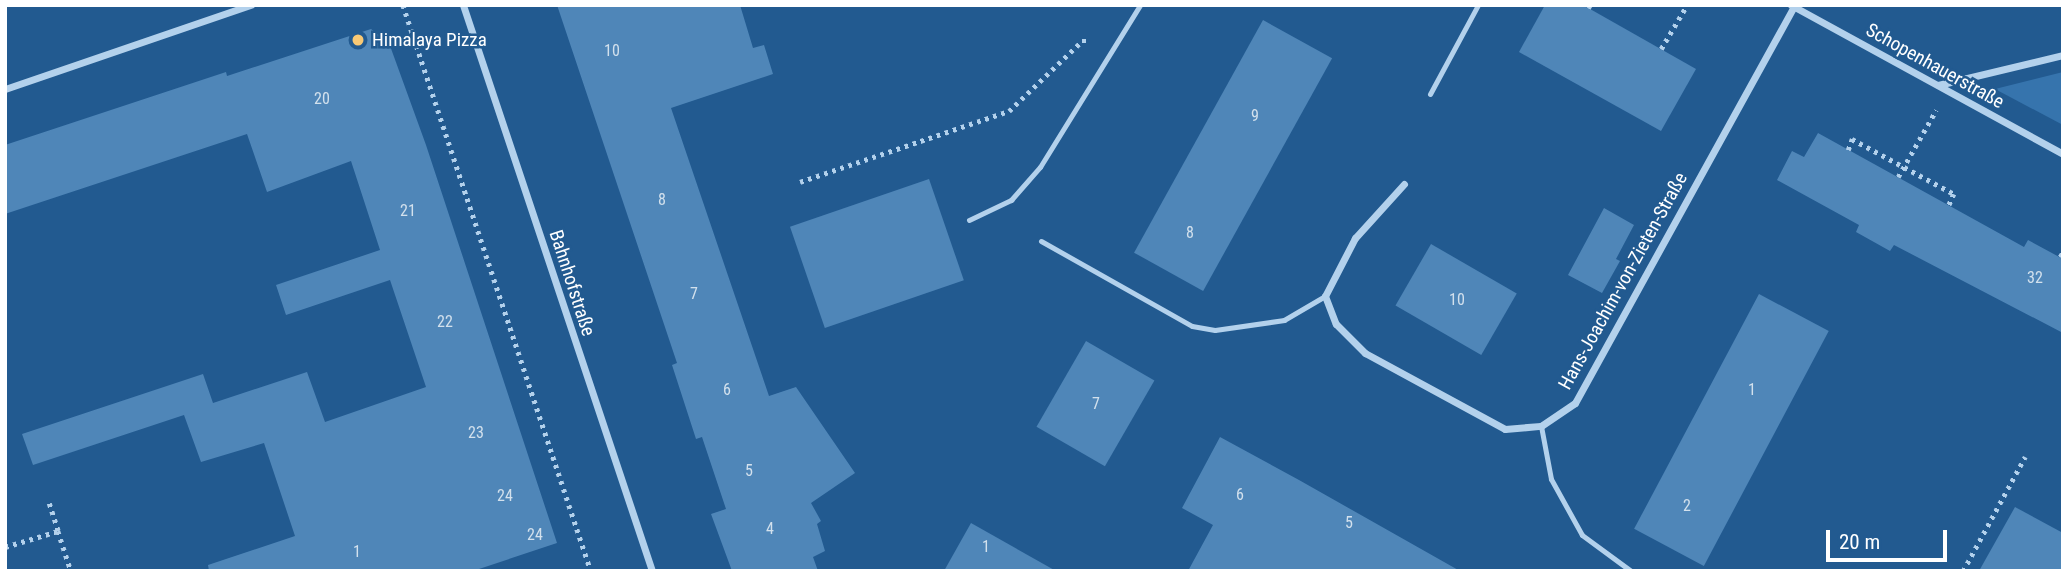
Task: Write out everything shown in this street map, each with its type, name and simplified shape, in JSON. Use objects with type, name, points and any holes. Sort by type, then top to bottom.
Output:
[{"type":"street","points":[[5,89],[251,5]]},
{"type":"street","name":"Bahnhofstraße","points":[[463,5],[652,571]]},
{"type":"street","name":"Schopenhauerstraße","points":[[1793,6],[2063,154]]},
{"type":"street","name":"Hans-Joachim-von-Zieten-Straße","points":[[1325,296],[1336,324],[1365,353],[1504,429],[1541,426],[1575,403],[1793,6]]},
{"type":"street","points":[[1937,86],[2063,55]]},
{"type":"street","points":[[1325,296],[1355,238],[1404,184]]},
{"type":"lane","points":[[969,220],[1011,200],[1040,167],[1115,41],[1140,5]]},
{"type":"lane","points":[[1430,94],[1478,5]]},
{"type":"lane","points":[[1041,241],[1192,326],[1215,330],[1284,320],[1325,296]]},
{"type":"lane","points":[[1541,426],[1551,479],[1582,535],[1631,571]]},
{"type":"path","points":[[403,5],[591,571]]},
{"type":"path","points":[[1661,49],[1687,5]]},
{"type":"path","points":[[800,182],[1009,111],[1082,41],[1115,41]]},
{"type":"path","points":[[1898,177],[1947,91]]},
{"type":"path","points":[[1848,150],[1852,139],[1954,194],[1949,205]]},
{"type":"path","points":[[1963,571],[2025,457]]},
{"type":"path","points":[[49,503],[71,571]]},
{"type":"path","points":[[5,547],[58,531]]},
{"type":"shaded area","points":[[2063,72],[2063,125],[1995,89]]},
{"type":"building","points":[[557,5],[740,5],[753,48],[764,45],[773,74],[671,108],[769,396],[796,387],[855,473],[811,503],[821,521],[817,524],[825,551],[813,557],[818,571],[732,571],[711,514],[726,509],[702,437],[696,439],[672,365],[677,363]]},
{"type":"building","points":[[1545,5],[1583,5],[1696,69],[1661,131],[1519,52]]},
{"type":"building","points":[[1263,20],[1332,58],[1203,291],[1134,253]]},
{"type":"building","points":[[371,29],[389,43],[426,145],[557,543],[473,571],[209,571],[208,565],[295,536],[264,443],[201,462],[184,415],[33,465],[22,434],[203,374],[213,403],[307,372],[325,422],[426,387],[390,280],[286,315],[276,285],[380,250],[351,161],[267,192],[247,134],[5,214],[5,145],[226,72],[227,76]]},
{"type":"building","points":[[1818,133],[2024,247],[2028,240],[2063,259],[2063,333],[1894,245],[1890,251],[1856,232],[1859,225],[1777,180],[1792,151],[1804,157]]},
{"type":"building","points":[[929,179],[964,280],[825,328],[790,227]]},
{"type":"building","points":[[1604,208],[1634,225],[1616,259],[1620,261],[1602,293],[1568,275]]},
{"type":"building","points":[[1431,244],[1517,294],[1481,355],[1396,305]]},
{"type":"building","points":[[1759,294],[1829,331],[1704,566],[1634,529]]},
{"type":"building","points":[[1086,341],[1154,380],[1105,466],[1036,427]]},
{"type":"building","points":[[1220,437],[1460,571],[1188,571],[1213,525],[1182,508]]},
{"type":"building","points":[[2015,507],[2063,533],[2063,571],[1979,571]]},
{"type":"building","points":[[971,523],[1056,571],[944,571]]},
{"type":"place","name":"Himalaya Pizza","points":[[358,40]]}]
